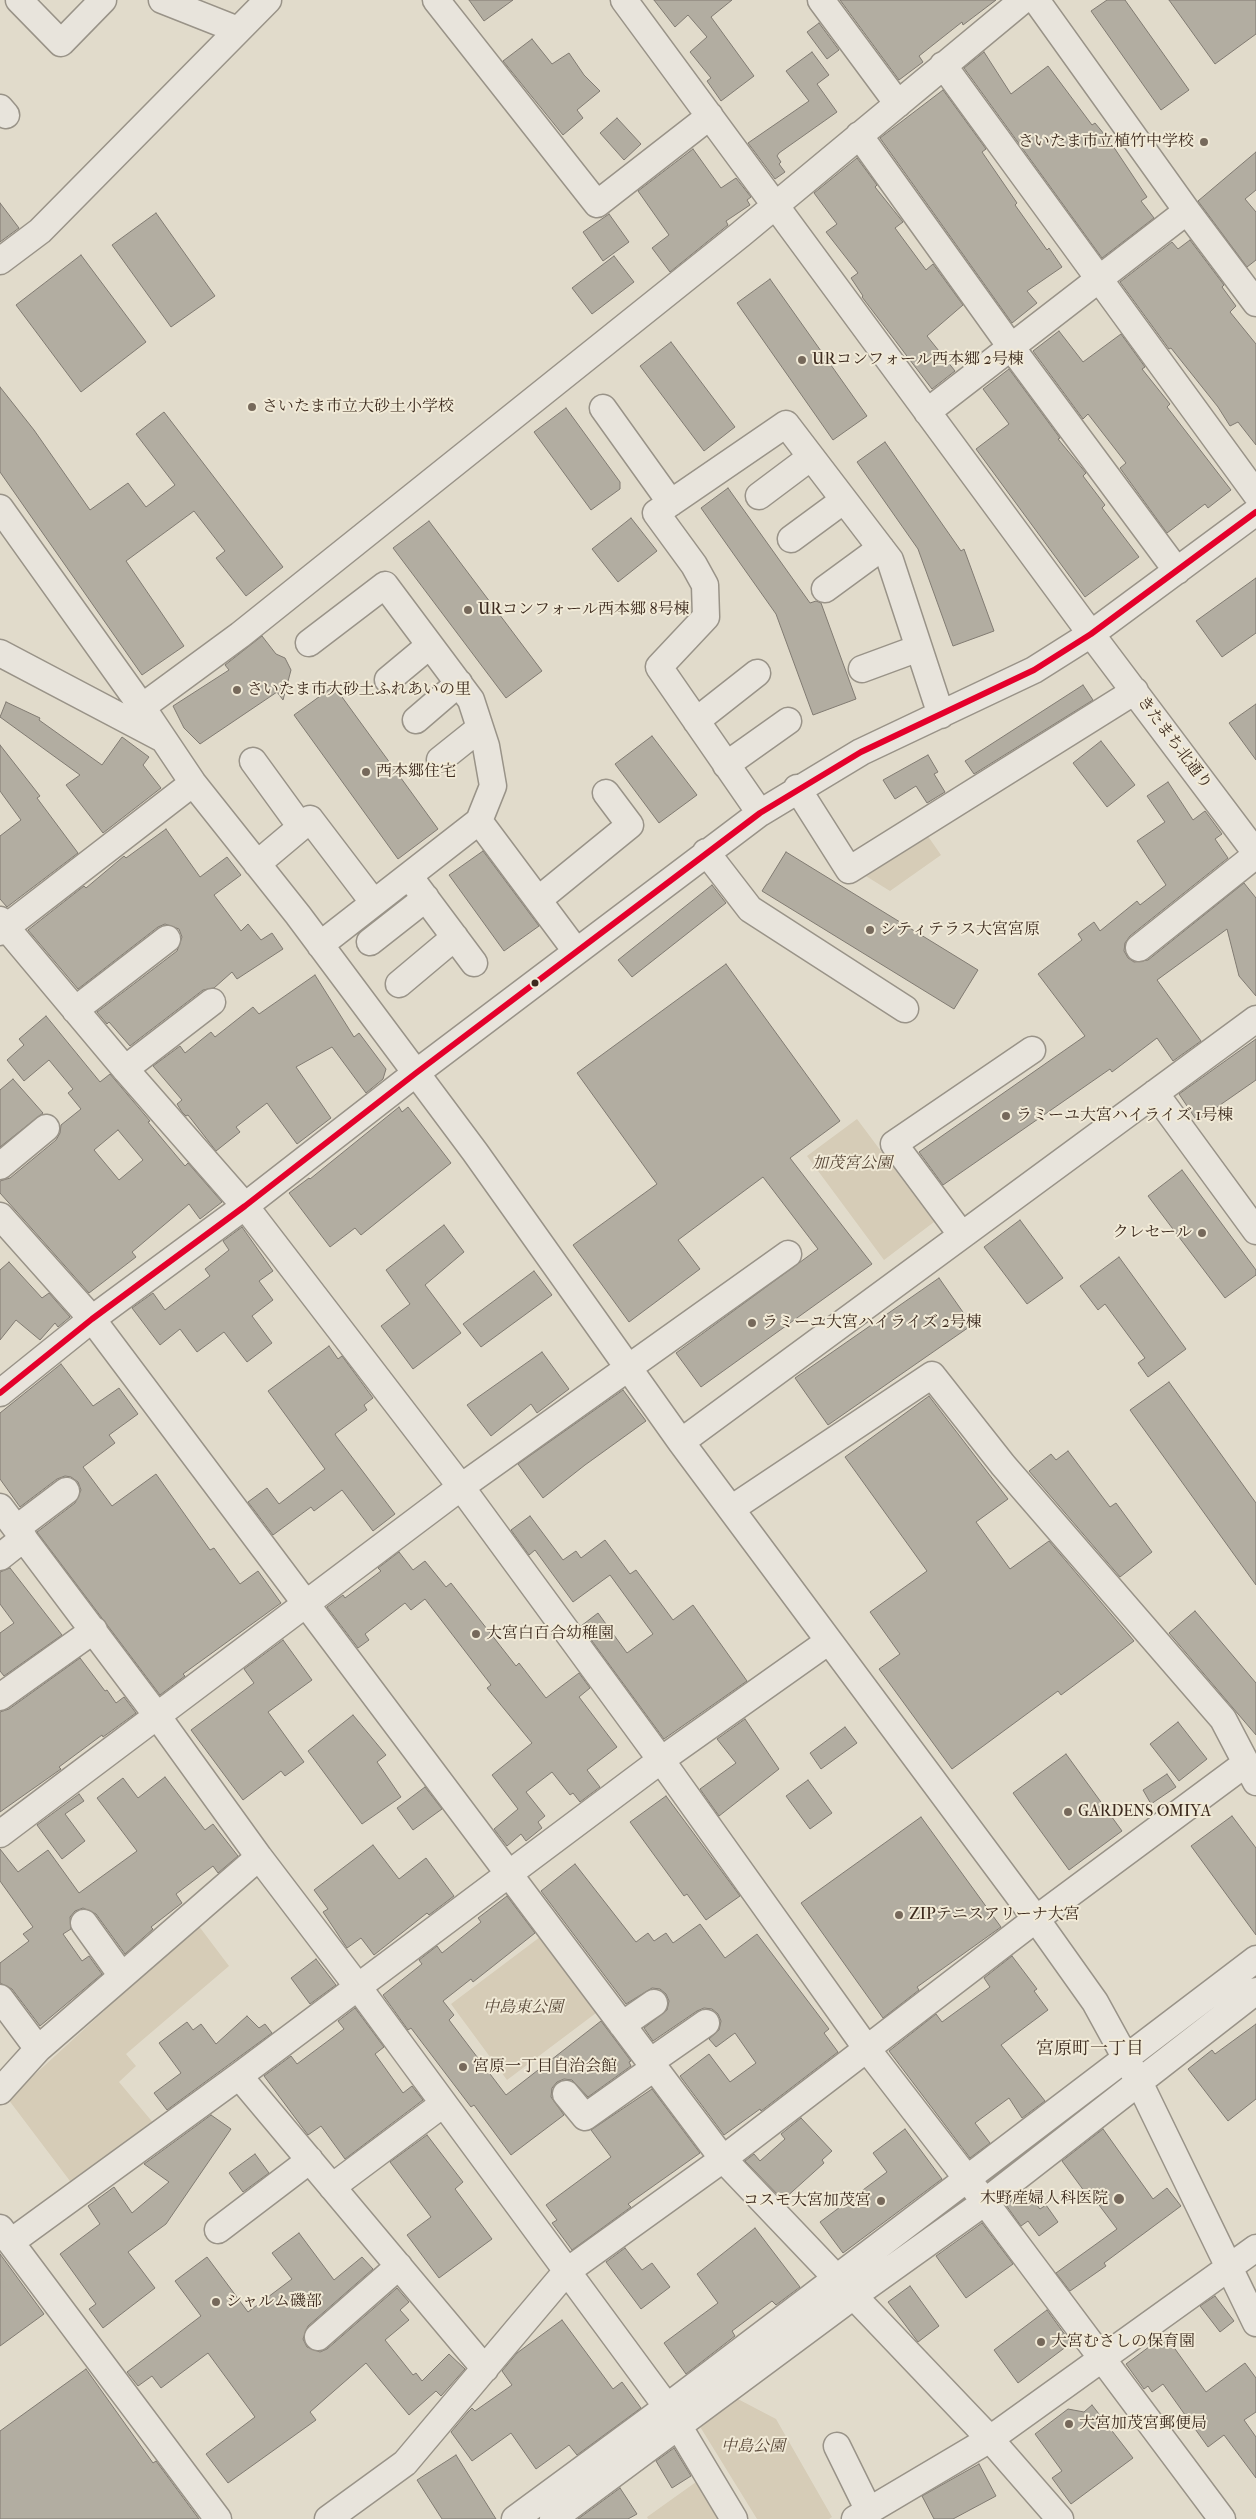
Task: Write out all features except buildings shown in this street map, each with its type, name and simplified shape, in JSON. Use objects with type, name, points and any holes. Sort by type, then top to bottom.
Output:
[{"type":"street","points":[[19,0],[61,43],[103,0]]},
{"type":"street","points":[[162,0],[238,30]]},
{"type":"street","points":[[0,261],[40,231],[268,0]]},
{"type":"street","points":[[436,0],[597,204],[710,116]]},
{"type":"street","name":"きたまち北通り","points":[[624,0],[1090,634],[1135,691],[1256,854]]},
{"type":"street","points":[[821,0],[898,104]]},
{"type":"street","points":[[142,707],[240,635],[775,205],[1023,0]]},
{"type":"street","points":[[1036,0],[1256,304]]},
{"type":"street","points":[[943,65],[1098,280],[1256,494]]},
{"type":"street","points":[[860,135],[1011,347],[1177,571]]},
{"type":"street","points":[[927,412],[1187,211]]},
{"type":"street","points":[[603,408],[671,503]]},
{"type":"street","points":[[760,813],[659,668],[706,617],[705,585],[694,565],[656,513],[786,424],[890,560],[941,715]]},
{"type":"street","points":[[759,496],[811,457]]},
{"type":"street","points":[[791,539],[844,500]]},
{"type":"street","points":[[1,512],[142,707],[193,783],[320,945],[416,1073],[681,1442],[1036,1919],[1095,2002],[1132,2069],[1230,2266],[1256,2323]]},
{"type":"street","points":[[0,1393],[92,1319],[245,1206],[416,1073],[760,813],[797,788],[861,752],[1034,670],[1090,634],[1256,512]]},
{"type":"street","points":[[825,589],[881,548]]},
{"type":"street","points":[[308,643],[386,585],[471,700],[480,728],[493,786],[479,821],[320,945]]},
{"type":"street","points":[[388,680],[430,645]]},
{"type":"street","points":[[862,669],[919,648]]},
{"type":"street","points":[[0,653],[166,741]]},
{"type":"street","points":[[696,721],[756,673]]},
{"type":"street","points":[[416,720],[459,683]]},
{"type":"street","points":[[797,788],[849,870],[1135,691]]},
{"type":"street","points":[[726,765],[788,721]]},
{"type":"street","points":[[440,760],[480,728]]},
{"type":"street","points":[[253,761],[301,827]]},
{"type":"street","points":[[193,783],[2,926],[245,1206],[461,1487],[661,1760],[867,2049],[975,2189],[1222,2519]]},
{"type":"street","points":[[538,900],[630,825],[606,793]]},
{"type":"street","points":[[257,864],[310,819],[374,903]]},
{"type":"street","points":[[479,821],[576,951]]},
{"type":"street","points":[[706,852],[750,909],[905,1009]]},
{"type":"street","points":[[1139,948],[1256,854]]},
{"type":"street","points":[[409,876],[474,963]]},
{"type":"street","points":[[370,942],[426,898]]},
{"type":"street","points":[[400,984],[455,937]]},
{"type":"street","points":[[75,1010],[167,939]]},
{"type":"street","points":[[125,1069],[212,1002]]},
{"type":"street","points":[[681,1442],[961,1234],[1256,1019]]},
{"type":"street","points":[[961,1234],[894,1144],[1032,1050]]},
{"type":"street","points":[[1155,1093],[1256,1231]]},
{"type":"street","points":[[0,1166],[46,1128]]},
{"type":"street","points":[[0,1216],[92,1319],[723,2159],[990,2439],[1060,2519]]},
{"type":"street","points":[[0,1834],[158,1717],[461,1487],[788,1254]]},
{"type":"street","points":[[328,2519],[406,2463],[566,2272],[723,2159],[1036,1919],[1250,1773],[1223,1719],[1003,1465],[932,1375],[731,1509]]},
{"type":"street","points":[[0,1557],[20,1533],[66,1491]]},
{"type":"street","points":[[0,1507],[94,1630],[259,1858],[358,1987],[673,2417],[734,2519]]},
{"type":"street","points":[[0,1697],[94,1630]]},
{"type":"street","points":[[218,2519],[6,2235],[240,2076],[661,1760],[829,1641]]},
{"type":"street","points":[[0,2091],[38,2049],[259,1858]]},
{"type":"street","points":[[84,1923],[122,1976]]},
{"type":"street","points":[[553,2519],[673,2417],[1132,2069],[1256,1959]]},
{"type":"street","points":[[1132,2069],[1256,1991]]},
{"type":"street","points":[[0,1998],[38,2049]]},
{"type":"street","points":[[622,2025],[654,2003]]},
{"type":"street","points":[[566,2094],[586,2117],[706,2023]]},
{"type":"street","points":[[240,2076],[485,2370]]},
{"type":"street","points":[[332,2187],[443,2104]]},
{"type":"street","points":[[218,2230],[310,2160]]},
{"type":"street","points":[[836,2446],[862,2515],[990,2439],[1256,2248]]},
{"type":"street","points":[[318,2337],[398,2266]]},
{"type":"street","points":[[515,2519],[673,2417]]},
{"type":"green space","points":[[925,832],[941,855],[890,891],[861,873]]},
{"type":"green space","name":"加茂宮公園","points":[[857,1119],[934,1222],[884,1260],[807,1156]]},
{"type":"green space","points":[[198,1925],[229,1966],[126,2054],[136,2066],[119,2082],[155,2125],[73,2185],[8,2099]]},
{"type":"green space","name":"中島東公園","points":[[540,1937],[596,2013],[507,2080],[451,2004]]},
{"type":"green space","name":"中島公園","points":[[734,2397],[776,2419],[832,2517],[829,2519],[757,2519],[699,2425]]},
{"type":"green space","name":"中島公園","points":[[696,2482],[720,2519],[648,2519],[647,2517]]},
{"type":"transit line","points":[[0,1393],[92,1319],[245,1206],[416,1073],[760,813],[861,752],[1034,670],[1091,634],[1256,512]]},
{"type":"place","name":"さいたま市立植竹中学校","points":[[1204,142]]},
{"type":"place","name":"URコンフォール西本郷 2号棟","points":[[802,360]]},
{"type":"place","name":"さいたま市立大砂土小学校","points":[[252,407]]},
{"type":"place","name":"URコンフォール西本郷 8号棟","points":[[468,610]]},
{"type":"place","name":"さいたま市大砂土ふれあいの里","points":[[237,690]]},
{"type":"place","name":"西本郷住宅","points":[[366,772]]},
{"type":"place","name":"シティテラス大宮宮原","points":[[870,930]]},
{"type":"place","name":"ラミーユ大宮ハイライズ 1号棟","points":[[1006,1116]]},
{"type":"place","name":"クレセール","points":[[1202,1233]]},
{"type":"place","name":"ラミーユ大宮ハイライズ 2号棟","points":[[752,1323]]},
{"type":"place","name":"大宮白百合幼稚園","points":[[476,1634]]},
{"type":"place","name":"GARDENS OMIYA","points":[[1068,1812]]},
{"type":"place","name":"ZIPテニスアリーナ大宮","points":[[899,1915]]},
{"type":"place","name":"宮原一丁目自治会館","points":[[463,2067]]},
{"type":"place","name":"木野産婦人科医院","points":[[1119,2199]]},
{"type":"place","name":"コスモ大宮加茂宮","points":[[881,2201]]},
{"type":"place","name":"シャルム磯部","points":[[216,2302]]},
{"type":"place","name":"大宮むさしの保育園","points":[[1041,2342]]},
{"type":"place","name":"大宮加茂宮郵便局","points":[[1069,2424]]},
{"type":"district","name":"宮原町一丁目","points":[[1090,2050]]}]
